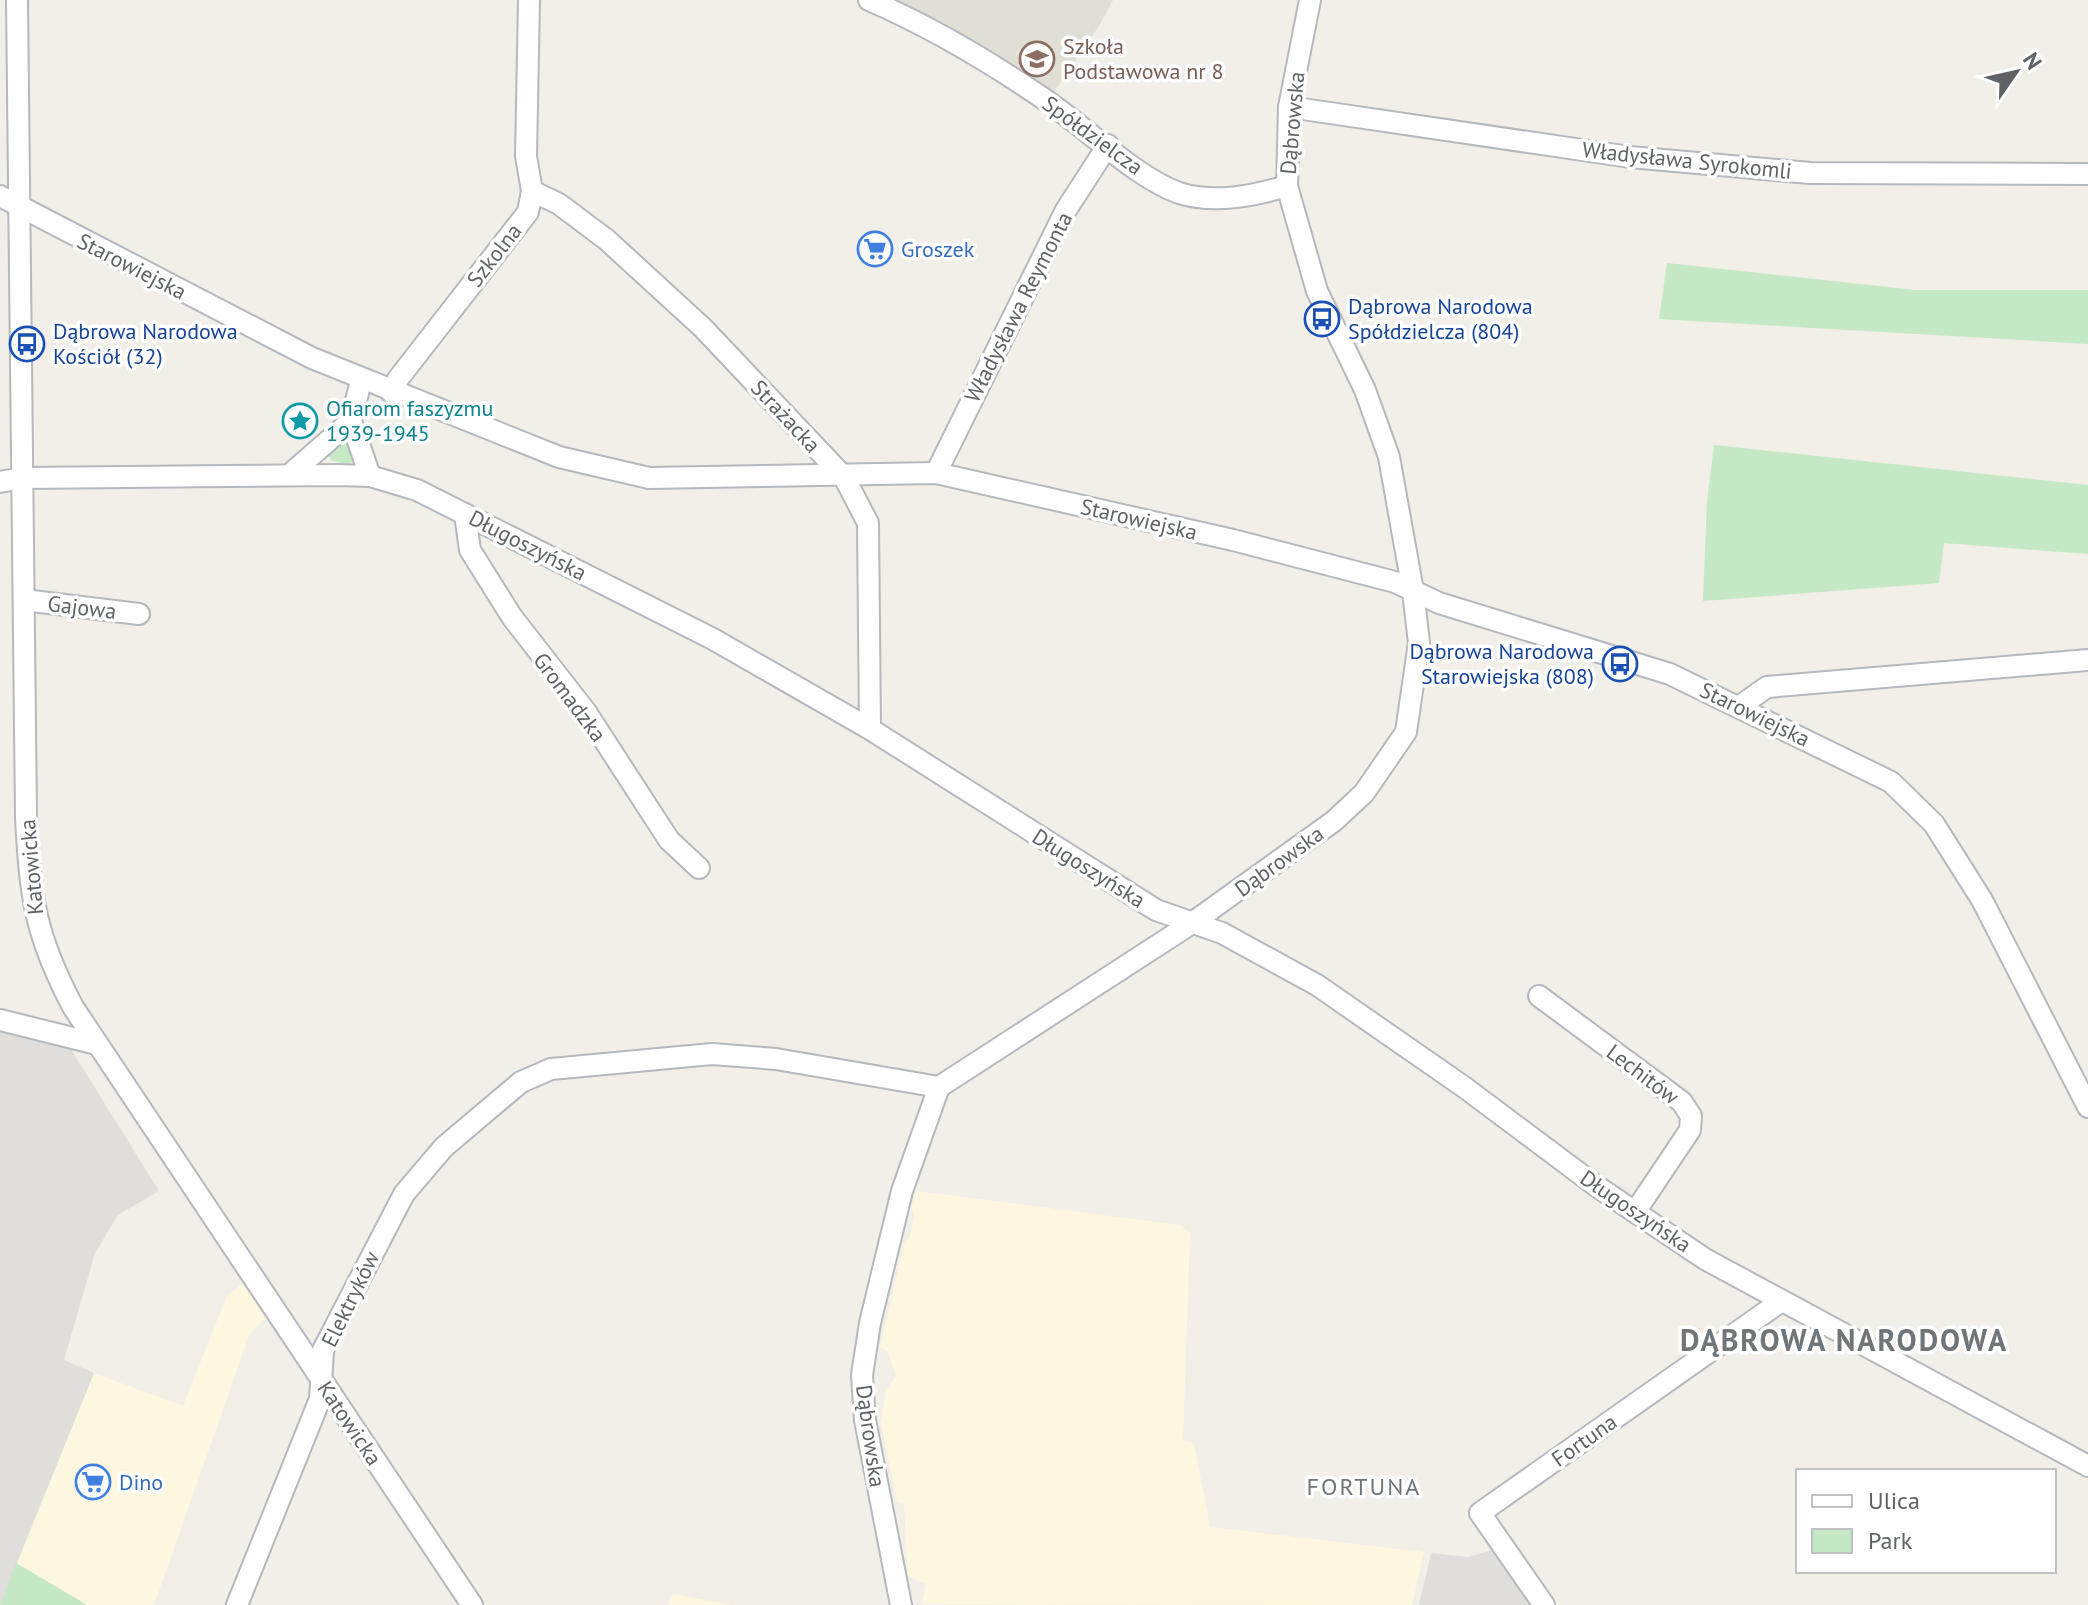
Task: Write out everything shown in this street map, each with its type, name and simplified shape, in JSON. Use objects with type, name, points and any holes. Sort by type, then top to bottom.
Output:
[{"type":"street","points":[[0,1],[6,0]]},
{"type":"street","name":"Katowicka","points":[[17,0],[26,817],[36,922],[52,967],[97,1044],[472,1605]]},
{"type":"street","points":[[529,0],[526,156],[532,191]]},
{"type":"street","name":"Spółdzielcza","points":[[869,0],[1043,98],[1152,179],[1179,193],[1207,198],[1254,196],[1287,186]]},
{"type":"street","name":"Dąbrowska","points":[[901,1605],[865,1420],[862,1375],[870,1323],[902,1191],[939,1087],[1192,923],[1334,821],[1364,793],[1406,732],[1414,695],[1419,643],[1389,457],[1365,390],[1317,291],[1287,186],[1289,107],[1310,0]]},
{"type":"street","name":"Władysława Syrokomli","points":[[1289,107],[1630,157],[1810,173],[2088,174]]},
{"type":"street","name":"Władysława Reymonta","points":[[936,473],[1066,210],[1108,145]]},
{"type":"street","name":"Szkolna","points":[[391,392],[528,212],[532,191]]},
{"type":"street","name":"Strażacka","points":[[532,191],[559,204],[607,240],[692,318],[844,477],[868,523],[870,729]]},
{"type":"street","name":"Starowiejska","points":[[0,196],[361,381],[559,457],[649,478],[936,473],[1233,540],[1395,582],[1439,603],[1670,674],[1891,782],[1934,824],[1982,900],[2088,1107]]},
{"type":"street","points":[[361,381],[351,421],[370,476]]},
{"type":"street","points":[[289,475],[351,421]]},
{"type":"street","name":"Długoszyńska","points":[[0,482],[23,478],[370,476],[417,490],[713,639],[870,729],[1156,910],[1222,933],[1317,985],[1635,1212],[1780,1302],[2088,1466]]},
{"type":"street","name":"Gromadzka","points":[[465,514],[470,550],[512,617],[586,712],[669,840],[699,868]]},
{"type":"street","name":"Gajowa","points":[[24,600],[139,614]]},
{"type":"street","points":[[1740,706],[1767,687],[2088,660]]},
{"type":"street","name":"Lechitów","points":[[1539,996],[1682,1102],[1691,1116],[1690,1130],[1635,1212]]},
{"type":"street","points":[[0,1020],[97,1044]]},
{"type":"street","name":"Elektryków","points":[[237,1605],[320,1399],[323,1350],[404,1194],[444,1147],[521,1082],[551,1069],[712,1054],[776,1059],[939,1087]]},
{"type":"street","name":"Fortuna","points":[[1544,1605],[1480,1513],[1780,1302]]},
{"type":"shaded area","name":"Szkoła Podstawowa nr 8","points":[[890,0],[1113,0],[1054,92]]},
{"type":"shaded area","points":[[0,1028],[69,1046],[159,1191],[118,1215],[95,1253],[64,1360],[94,1373],[0,1605]]},
{"type":"shaded area","points":[[917,1191],[1180,1225],[1190,1233],[1183,1441],[1194,1443],[1210,1527],[1424,1552],[1412,1605],[922,1604],[926,1584],[908,1576],[904,1503],[897,1501],[881,1424],[886,1390],[896,1376],[887,1350],[880,1347],[905,1241],[910,1236],[914,1217],[911,1207]]},
{"type":"shaded area","points":[[252,1276],[275,1309],[250,1333],[154,1605],[87,1605],[16,1563],[94,1373],[183,1406],[227,1296]]},
{"type":"shaded area","points":[[1492,1550],[1531,1605],[1419,1605],[1431,1553],[1468,1557]]},
{"type":"shaded area","points":[[673,1594],[733,1605],[668,1605]]},
{"type":"green space","points":[[1667,263],[1915,290],[2088,290],[2088,344],[1659,319]]},
{"type":"green space","points":[[348,436],[357,456],[349,464],[332,461],[328,454]]},
{"type":"green space","points":[[1714,445],[2088,485],[2088,554],[1944,543],[1939,583],[1703,601],[1707,502]]},
{"type":"green space","points":[[16,1563],[87,1605],[0,1605]]},
{"type":"place","name":"Szkoła Podstawowa nr 8","points":[[1037,59]]},
{"type":"place","name":"Groszek","points":[[875,249]]},
{"type":"place","name":"Dąbrowa Narodowa Spółdzielcza (804)","points":[[1322,319]]},
{"type":"place","name":"Dąbrowa Narodowa Kościół (32)","points":[[27,344]]},
{"type":"place","name":"Ofiarom faszyzmu 1939-1945","points":[[300,421]]},
{"type":"place","name":"Dąbrowa Narodowa Starowiejska (808)","points":[[1620,664]]},
{"type":"place","name":"Dino","points":[[93,1482]]},
{"type":"district","name":"DĄBROWA NARODOWA","points":[[1844,1341]]},
{"type":"district","name":"FORTUNA","points":[[1364,1487]]}]
